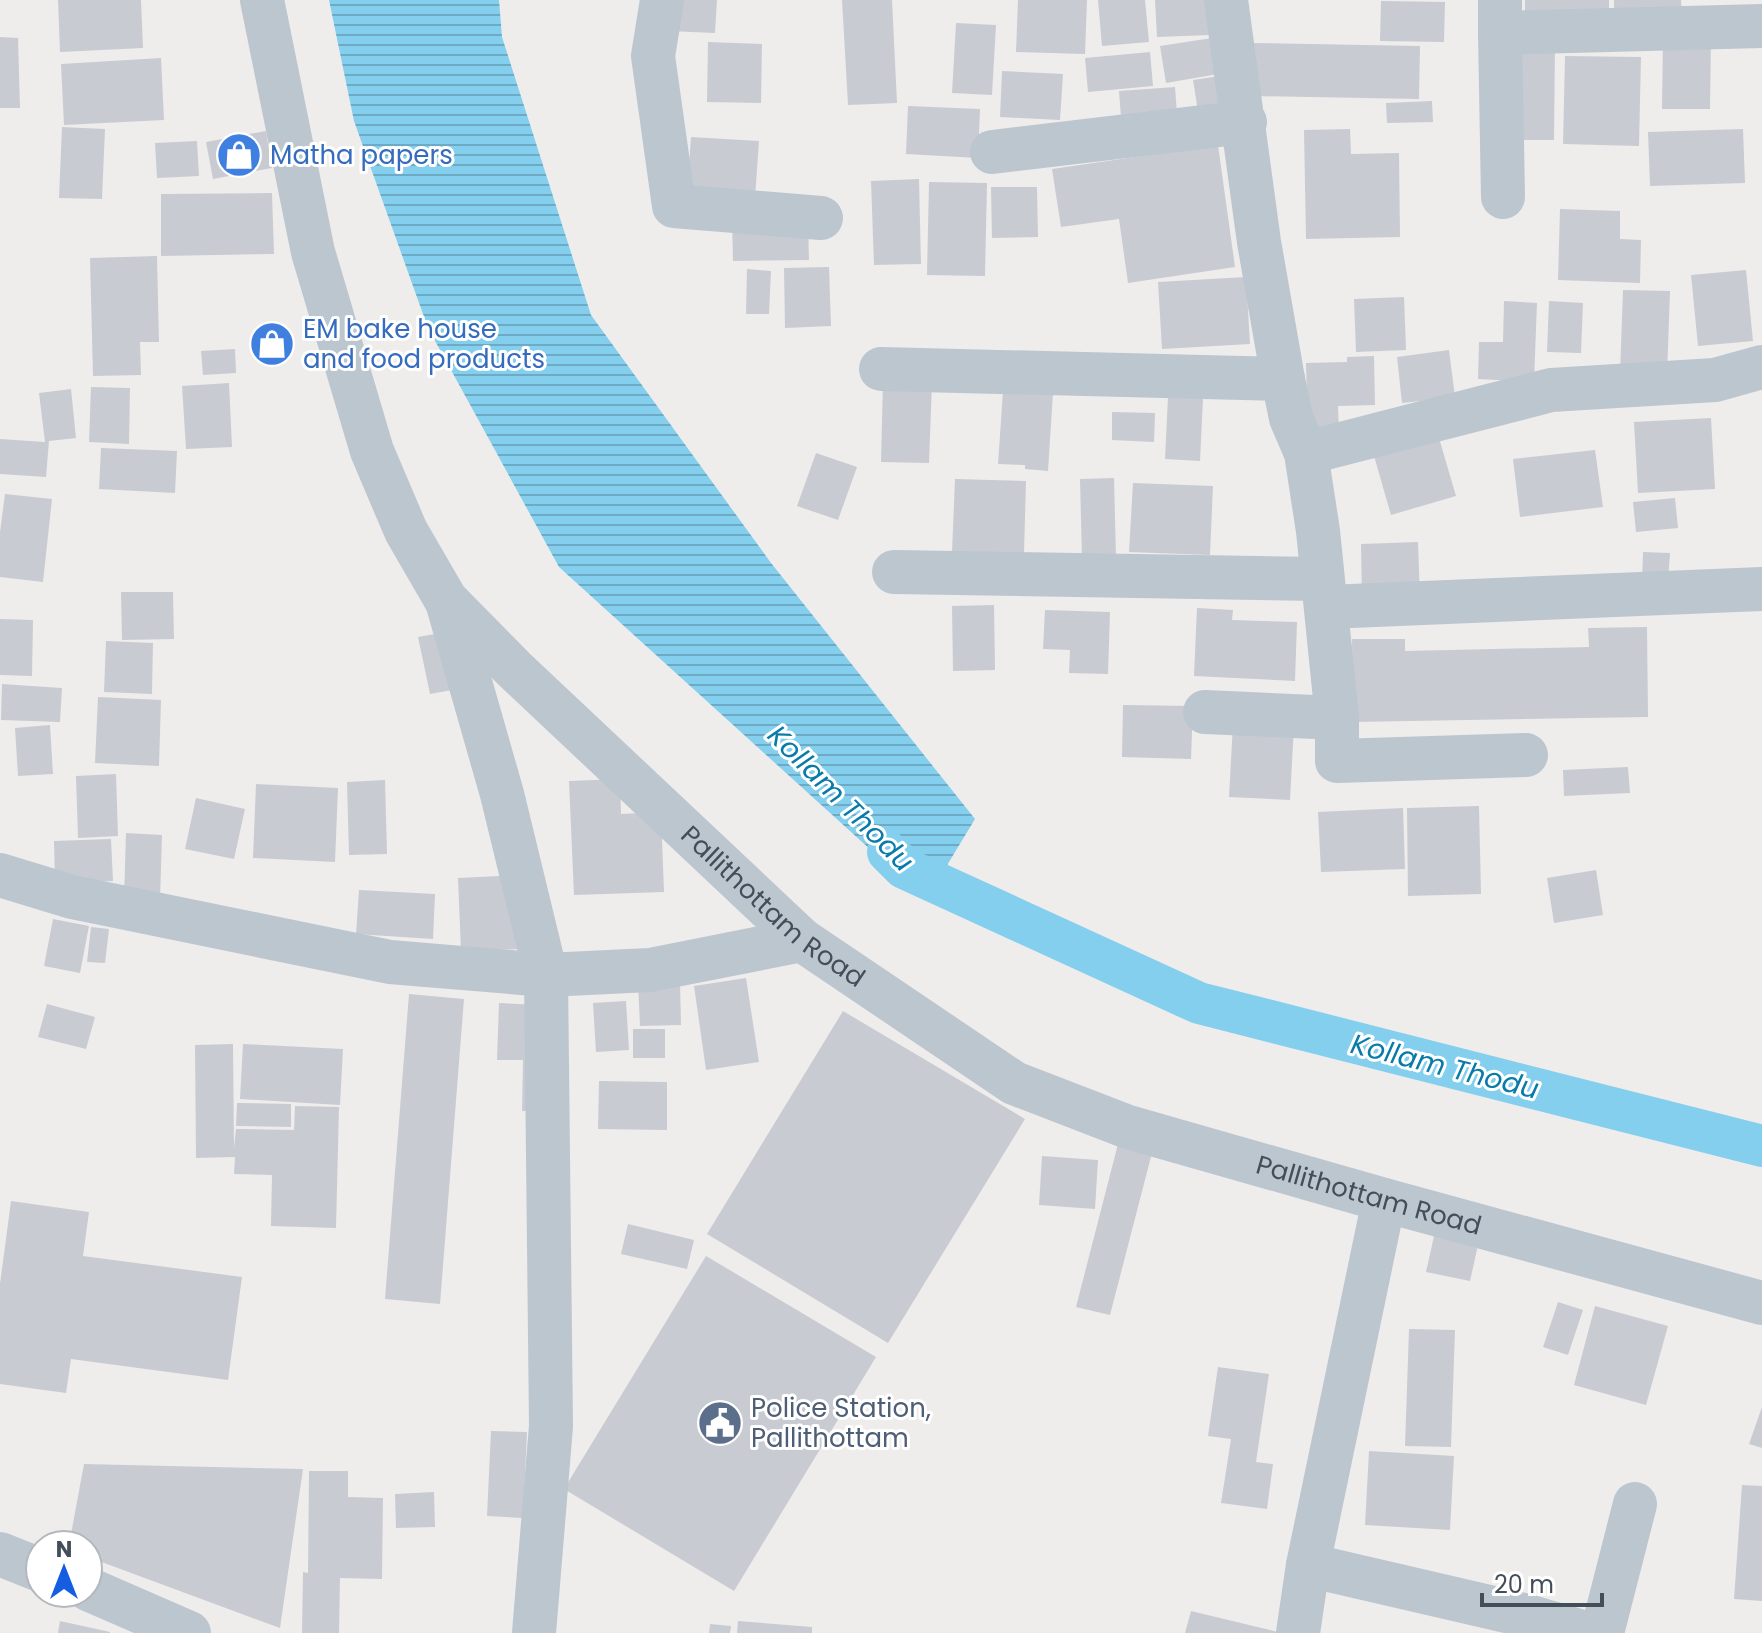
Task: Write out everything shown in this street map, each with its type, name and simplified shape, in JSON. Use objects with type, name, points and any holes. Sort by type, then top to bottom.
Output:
[{"type":"street","name":"Pallithottam Road","points":[[262,0],[313,252],[372,451],[406,531],[446,600],[514,669],[802,940],[1014,1083],[1128,1127],[1762,1303]]},
{"type":"street","points":[[662,0],[653,56],[674,206],[821,218]]},
{"type":"street","points":[[1226,0],[1259,242],[1283,379],[1291,418],[1306,453],[1318,531],[1337,718],[1337,761],[1526,755]]},
{"type":"street","points":[[1503,197],[1500,16],[1762,26]]},
{"type":"street","points":[[992,152],[1245,122]]},
{"type":"street","points":[[1306,453],[1551,390],[1715,380],[1762,367]]},
{"type":"street","points":[[881,369],[1283,379]]},
{"type":"street","points":[[894,572],[1324,593],[1762,589]]},
{"type":"street","points":[[446,600],[502,794],[546,975],[551,1426],[534,1633]]},
{"type":"street","points":[[1205,712],[1337,718]]},
{"type":"street","points":[[0,875],[72,897],[390,962],[546,975],[650,970],[802,940]]},
{"type":"street","points":[[1298,1633],[1308,1565],[1384,1200]]},
{"type":"street","points":[[1602,1633],[1635,1504]]},
{"type":"street","points":[[0,1554],[24,1564]]},
{"type":"street","points":[[1308,1565],[1528,1616],[1586,1633]]},
{"type":"street","points":[[104,1596],[189,1633]]},
{"type":"water","points":[[329,0],[499,0],[502,37],[591,315],[771,563],[975,819],[926,900],[559,567],[428,328],[354,121]]},
{"type":"building","points":[[58,0],[141,0],[143,48],[60,52]]},
{"type":"building","points":[[670,0],[717,0],[715,33],[668,31]]},
{"type":"building","points":[[842,0],[892,0],[897,103],[848,105]]},
{"type":"building","points":[[1018,0],[1087,0],[1085,54],[1016,52]]},
{"type":"building","points":[[1098,0],[1145,0],[1149,42],[1102,46]]},
{"type":"building","points":[[1155,0],[1209,0],[1210,35],[1157,37]]},
{"type":"building","points":[[1525,0],[1609,0],[1609,17],[1525,16]]},
{"type":"building","points":[[1614,0],[1681,0],[1682,16],[1614,19]]},
{"type":"building","points":[[1381,1],[1445,2],[1444,42],[1380,41]]},
{"type":"building","points":[[956,23],[996,25],[992,95],[952,93]]},
{"type":"building","points":[[1663,36],[1711,37],[1710,109],[1662,109]]},
{"type":"building","points":[[0,37],[18,38],[20,108],[0,108]]},
{"type":"building","points":[[1212,38],[1218,74],[1166,83],[1160,46]]},
{"type":"building","points":[[1514,41],[1555,42],[1554,140],[1512,140]]},
{"type":"building","points":[[708,42],[762,44],[761,103],[707,102]]},
{"type":"building","points":[[1252,43],[1420,46],[1419,99],[1251,96]]},
{"type":"building","points":[[1150,52],[1153,86],[1088,92],[1085,58]]},
{"type":"building","points":[[1565,56],[1641,57],[1639,146],[1563,144]]},
{"type":"building","points":[[161,58],[164,120],[64,125],[61,64]]},
{"type":"building","points":[[1002,71],[1063,74],[1060,120],[1000,117]]},
{"type":"building","points":[[1220,76],[1227,119],[1200,124],[1193,80]]},
{"type":"building","points":[[1175,87],[1178,127],[1122,131],[1119,91]]},
{"type":"building","points":[[1432,101],[1433,122],[1387,123],[1386,103]]},
{"type":"building","points":[[908,106],[980,109],[978,158],[906,154]]},
{"type":"building","points":[[62,127],[105,129],[102,199],[59,198]]},
{"type":"building","points":[[1350,129],[1351,154],[1399,153],[1400,237],[1306,239],[1304,130]]},
{"type":"building","points":[[1743,129],[1745,183],[1650,186],[1648,132]]},
{"type":"building","name":"Matha papers","points":[[266,131],[272,168],[213,179],[206,142]]},
{"type":"building","points":[[691,137],[759,141],[755,198],[687,194]]},
{"type":"building","points":[[197,141],[199,176],[157,178],[155,143]]},
{"type":"building","points":[[1218,145],[1235,267],[1128,283],[1119,219],[1061,227],[1052,169]]},
{"type":"building","points":[[919,179],[921,264],[874,265],[871,181]]},
{"type":"building","points":[[929,182],[987,183],[985,276],[927,275]]},
{"type":"building","points":[[991,187],[1037,187],[1038,237],[992,238]]},
{"type":"building","points":[[272,193],[274,254],[161,256],[161,194]]},
{"type":"building","points":[[1560,209],[1620,211],[1620,239],[1641,240],[1640,283],[1558,280]]},
{"type":"building","points":[[808,218],[809,260],[733,261],[732,219]]},
{"type":"building","points":[[157,256],[159,342],[140,342],[141,375],[93,376],[90,258]]},
{"type":"building","points":[[829,267],[831,326],[785,328],[784,268]]},
{"type":"building","points":[[747,269],[771,271],[769,314],[746,314]]},
{"type":"building","points":[[1746,270],[1753,341],[1698,346],[1691,275]]},
{"type":"building","points":[[1246,277],[1250,344],[1162,349],[1158,282]]},
{"type":"building","points":[[1623,290],[1670,291],[1667,375],[1620,373]]},
{"type":"building","points":[[1404,297],[1406,350],[1356,352],[1354,299]]},
{"type":"building","points":[[1504,301],[1537,303],[1534,382],[1478,379],[1479,342],[1503,342]]},
{"type":"building","points":[[1549,301],[1583,303],[1581,353],[1547,352]]},
{"type":"building","points":[[235,349],[236,373],[203,375],[201,351]]},
{"type":"building","points":[[1449,350],[1455,397],[1402,403],[1397,357]]},
{"type":"building","points":[[1374,356],[1375,405],[1338,406],[1339,431],[1308,432],[1306,363],[1347,362],[1347,357]]},
{"type":"building","points":[[883,381],[932,382],[929,463],[881,462]]},
{"type":"building","points":[[229,383],[232,447],[186,449],[182,386]]},
{"type":"building","points":[[91,387],[130,388],[129,444],[89,442]]},
{"type":"building","points":[[71,389],[76,438],[49,441],[46,477],[0,474],[0,439],[45,442],[39,393]]},
{"type":"building","points":[[1003,391],[1053,393],[1048,471],[1025,469],[1025,465],[998,464]]},
{"type":"building","points":[[1168,397],[1203,398],[1200,461],[1165,459]]},
{"type":"building","points":[[1112,412],[1155,413],[1154,442],[1112,440]]},
{"type":"building","points":[[1711,418],[1715,489],[1638,493],[1634,422]]},
{"type":"building","points":[[1439,438],[1456,496],[1391,515],[1374,456]]},
{"type":"building","points":[[101,448],[177,451],[175,493],[99,489]]},
{"type":"building","points":[[1595,450],[1603,507],[1520,517],[1513,459]]},
{"type":"building","points":[[816,453],[857,467],[838,520],[797,506]]},
{"type":"building","points":[[1114,478],[1116,558],[1082,559],[1080,479]]},
{"type":"building","points":[[955,479],[1026,481],[1024,554],[952,552]]},
{"type":"building","points":[[1133,483],[1213,486],[1210,555],[1129,552]]},
{"type":"building","points":[[5,494],[52,499],[43,582],[0,577],[0,532]]},
{"type":"building","points":[[1675,498],[1678,528],[1636,532],[1633,502]]},
{"type":"building","points":[[1418,542],[1420,598],[1362,600],[1361,544]]},
{"type":"building","points":[[1643,552],[1670,553],[1668,581],[1642,581]]},
{"type":"building","points":[[121,592],[173,592],[174,639],[122,640]]},
{"type":"building","points":[[994,605],[995,670],[953,671],[952,606]]},
{"type":"building","points":[[1197,608],[1233,610],[1232,620],[1297,622],[1295,681],[1194,676]]},
{"type":"building","points":[[1045,610],[1110,612],[1108,674],[1069,673],[1070,650],[1043,649]]},
{"type":"building","points":[[0,619],[33,620],[32,676],[0,675]]},
{"type":"building","points":[[1647,627],[1648,717],[1353,722],[1352,639],[1405,639],[1405,651],[1589,647],[1588,628]]},
{"type":"building","points":[[463,629],[474,686],[430,694],[418,637]]},
{"type":"building","points":[[106,641],[153,643],[152,694],[104,692]]},
{"type":"building","points":[[2,684],[62,688],[60,722],[1,720]]},
{"type":"building","points":[[98,697],[161,700],[159,766],[95,763]]},
{"type":"building","points":[[1123,705],[1193,706],[1191,759],[1122,757]]},
{"type":"building","points":[[1233,723],[1294,726],[1290,800],[1229,797]]},
{"type":"building","points":[[50,725],[53,774],[18,776],[15,728]]},
{"type":"building","points":[[1628,767],[1630,793],[1564,796],[1563,770]]},
{"type":"building","points":[[116,774],[118,836],[78,838],[76,776]]},
{"type":"building","points":[[620,779],[621,814],[661,812],[664,892],[574,895],[569,781]]},
{"type":"building","points":[[385,780],[387,854],[349,855],[347,782]]},
{"type":"building","points":[[256,784],[338,788],[335,862],[253,858]]},
{"type":"building","points":[[196,798],[245,809],[234,859],[185,849]]},
{"type":"building","points":[[1479,806],[1481,894],[1408,896],[1407,808]]},
{"type":"building","points":[[1403,808],[1405,869],[1321,872],[1318,812]]},
{"type":"building","points":[[126,833],[162,835],[160,900],[124,898]]},
{"type":"building","points":[[111,839],[113,881],[55,883],[54,841]]},
{"type":"building","points":[[1596,870],[1603,915],[1554,923],[1547,878]]},
{"type":"building","points":[[523,875],[526,949],[461,951],[458,878]]},
{"type":"building","points":[[359,890],[435,894],[433,939],[356,934]]},
{"type":"building","points":[[53,919],[89,926],[80,973],[44,966]]},
{"type":"building","points":[[91,927],[109,929],[105,963],[87,962]]},
{"type":"building","points":[[746,978],[759,1062],[706,1070],[694,986]]},
{"type":"building","points":[[680,982],[681,1025],[640,1026],[638,983]]},
{"type":"building","points":[[409,994],[464,999],[440,1304],[385,1299]]},
{"type":"building","points":[[626,1001],[629,1050],[596,1052],[593,1003]]},
{"type":"building","points":[[499,1003],[540,1005],[536,1111],[522,1111],[523,1060],[497,1060]]},
{"type":"building","points":[[47,1004],[95,1017],[86,1049],[38,1037]]},
{"type":"building","points":[[843,1011],[1025,1119],[888,1343],[707,1234]]},
{"type":"building","points":[[633,1029],[665,1029],[665,1058],[633,1058]]},
{"type":"building","points":[[233,1044],[234,1148],[236,1129],[294,1130],[295,1106],[339,1107],[336,1228],[271,1226],[272,1175],[234,1174],[235,1157],[196,1158],[195,1045]]},
{"type":"building","points":[[243,1044],[343,1049],[340,1105],[240,1099]]},
{"type":"building","points":[[599,1081],[667,1082],[667,1130],[598,1129]]},
{"type":"building","points":[[237,1103],[291,1104],[291,1127],[236,1126]]},
{"type":"building","points":[[1119,1140],[1153,1149],[1110,1315],[1076,1307]]},
{"type":"building","points":[[1042,1156],[1098,1160],[1095,1209],[1039,1205]]},
{"type":"building","points":[[11,1201],[89,1212],[83,1256],[242,1277],[228,1380],[71,1359],[66,1393],[0,1384],[0,1284]]},
{"type":"building","points":[[628,1224],[694,1240],[687,1269],[621,1254]]},
{"type":"building","points":[[1436,1227],[1480,1236],[1470,1281],[1426,1272]]},
{"type":"building","name":"Police Station, Pallithottam","points":[[706,1256],[876,1357],[734,1591],[564,1489]]},
{"type":"building","points":[[1558,1302],[1583,1310],[1568,1355],[1543,1347]]},
{"type":"building","points":[[1595,1306],[1668,1326],[1646,1405],[1574,1385]]},
{"type":"building","points":[[1409,1329],[1455,1330],[1451,1447],[1405,1446]]},
{"type":"building","points":[[1218,1367],[1269,1374],[1256,1462],[1273,1464],[1267,1509],[1221,1503],[1231,1439],[1208,1436]]},
{"type":"building","points":[[1762,1407],[1762,1448],[1749,1444]]},
{"type":"building","points":[[491,1431],[527,1432],[523,1518],[487,1516]]},
{"type":"building","points":[[1369,1451],[1454,1456],[1450,1530],[1365,1525]]},
{"type":"building","points":[[84,1464],[303,1469],[280,1628],[104,1563],[104,1529],[72,1529]]},
{"type":"building","points":[[309,1471],[348,1471],[348,1497],[383,1498],[382,1579],[340,1578],[339,1633],[302,1633],[303,1572],[308,1573]]},
{"type":"building","points":[[1742,1485],[1762,1486],[1762,1601],[1734,1599]]},
{"type":"building","points":[[434,1492],[435,1527],[396,1528],[395,1494]]},
{"type":"building","points":[[1191,1611],[1278,1632],[1185,1633]]},
{"type":"building","points":[[60,1621],[110,1632],[110,1633],[58,1633]]},
{"type":"building","points":[[738,1621],[812,1627],[812,1633],[737,1633]]},
{"type":"building","points":[[710,1624],[731,1626],[730,1633],[709,1633]]},
{"type":"waterway","name":"Kollam Thodu","points":[[888,852],[904,868],[1199,1003],[1762,1146]]},
{"type":"place","name":"Matha papers","points":[[239,155]]},
{"type":"place","name":"EM bake house and food products","points":[[272,344]]},
{"type":"place","name":"Police Station, Pallithottam","points":[[720,1423]]}]
